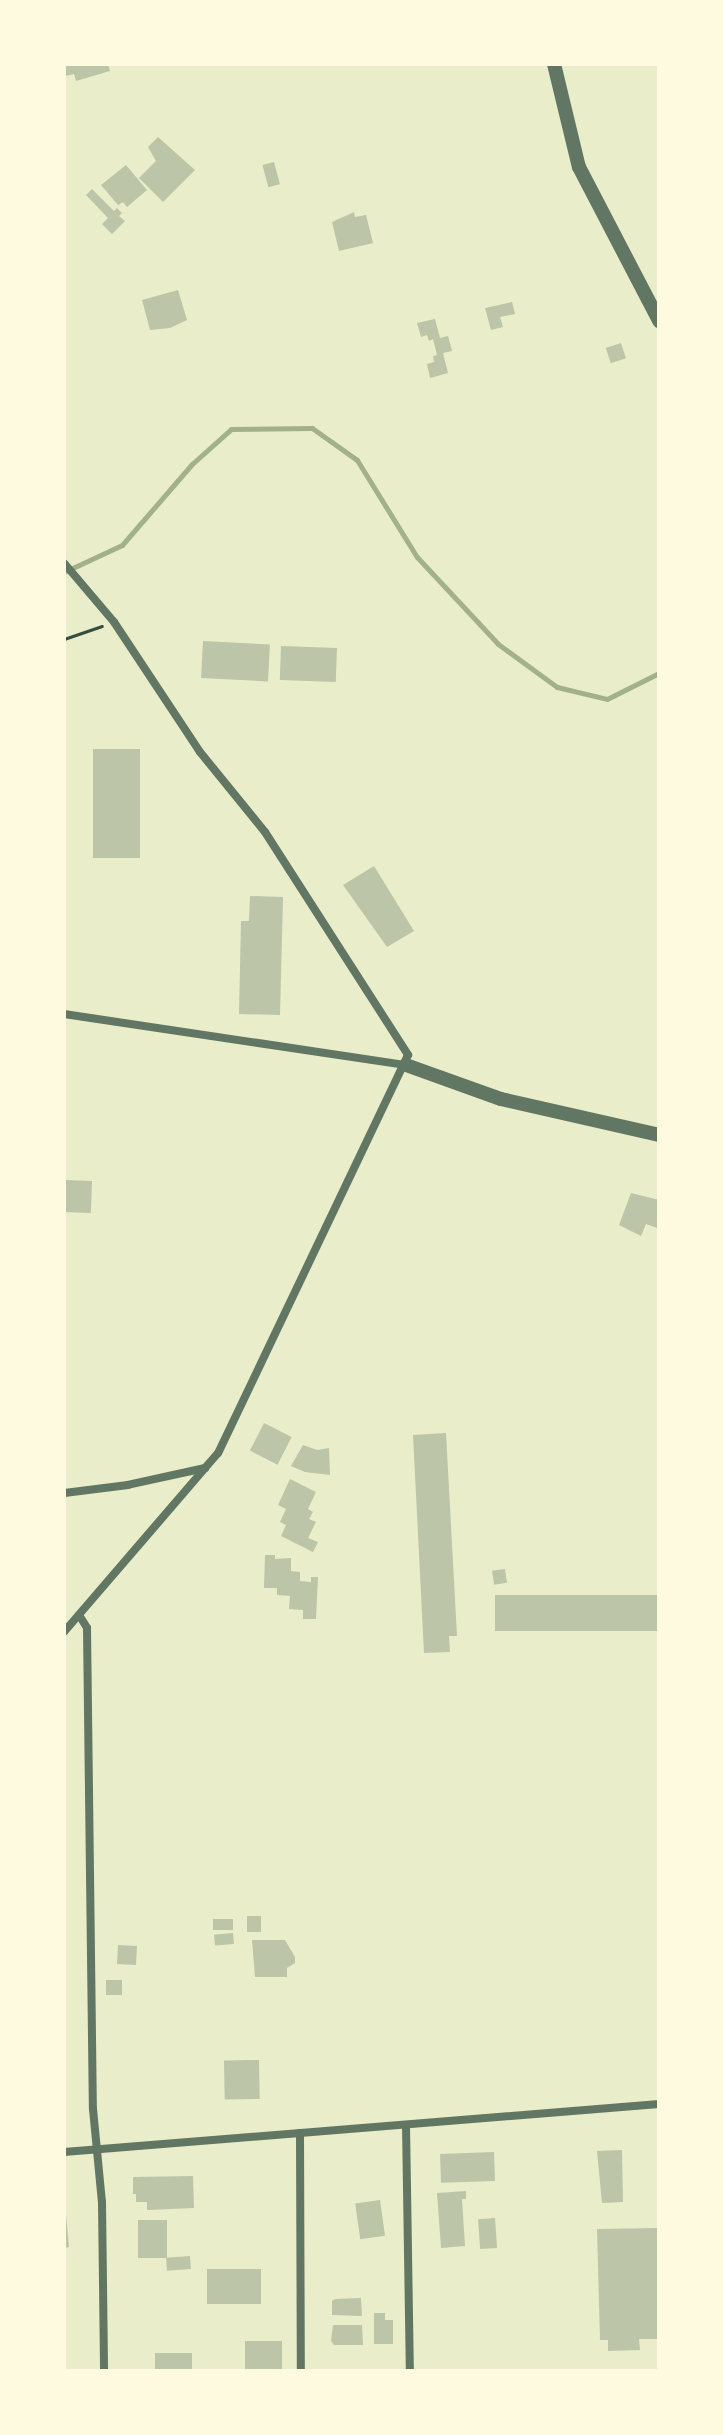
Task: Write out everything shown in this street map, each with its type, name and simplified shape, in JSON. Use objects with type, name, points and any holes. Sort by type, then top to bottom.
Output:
[{"type":"street","points":[[554,64],[579,167],[659,321]]},
{"type":"street","points":[[64,563],[74,579],[114,622],[200,752],[265,832],[408,1055],[406,1065],[232,1429],[205,1468],[64,1632]]},
{"type":"street","points":[[64,1014],[406,1065],[501,1099],[659,1135]]},
{"type":"street","points":[[64,1493],[128,1485],[205,1468]]},
{"type":"street","points":[[79,1615],[87,1628],[93,2109],[99,2152],[103,2230],[104,2371]]},
{"type":"street","points":[[64,2152],[99,2152],[659,2104]]},
{"type":"street","points":[[406,2125],[410,2371]]},
{"type":"street","points":[[300,2133],[301,2371]]},
{"type":"path","points":[[64,639],[114,622]]},
{"type":"building","points":[[64,64],[108,64],[110,71],[76,81],[74,74],[65,76]]},
{"type":"building","points":[[158,137],[195,170],[163,202],[139,178],[156,161],[148,147]]},
{"type":"building","points":[[274,162],[280,184],[268,187],[262,165]]},
{"type":"building","points":[[126,165],[147,190],[127,207],[123,202],[118,205],[101,185]]},
{"type":"building","points":[[92,189],[114,211],[117,208],[122,213],[119,216],[125,221],[112,234],[102,224],[108,218],[86,195]]},
{"type":"building","points":[[354,212],[355,217],[366,215],[373,243],[339,251],[332,222]]},
{"type":"building","points":[[178,290],[187,320],[170,328],[150,330],[142,300]]},
{"type":"building","points":[[512,302],[515,314],[500,317],[503,327],[491,330],[485,308]]},
{"type":"building","points":[[435,319],[440,338],[448,336],[452,351],[443,353],[448,373],[430,378],[427,364],[434,362],[433,356],[437,355],[433,339],[429,341],[427,335],[421,337],[417,323]]},
{"type":"building","points":[[621,343],[626,358],[611,363],[606,348]]},
{"type":"building","points":[[203,641],[270,645],[268,681],[201,678]]},
{"type":"building","points":[[281,646],[337,648],[336,682],[280,680]]},
{"type":"building","points":[[93,749],[140,749],[140,858],[93,858]]},
{"type":"building","points":[[374,866],[414,931],[387,947],[343,885]]},
{"type":"building","points":[[250,896],[283,897],[280,1015],[239,1014],[241,921],[249,921]]},
{"type":"building","points":[[64,1180],[92,1181],[91,1213],[64,1212]]},
{"type":"building","points":[[631,1193],[659,1200],[657,1228],[646,1224],[641,1236],[619,1225]]},
{"type":"building","points":[[264,1423],[292,1437],[278,1465],[250,1451]]},
{"type":"building","points":[[446,1433],[457,1636],[449,1636],[450,1652],[424,1653],[413,1435]]},
{"type":"building","points":[[303,1445],[317,1450],[329,1448],[330,1475],[305,1472],[291,1466]]},
{"type":"building","points":[[290,1479],[316,1492],[308,1509],[313,1512],[309,1519],[316,1522],[308,1538],[318,1542],[313,1552],[281,1536],[286,1525],[280,1522],[286,1509],[278,1505]]},
{"type":"building","points":[[265,1555],[275,1555],[275,1559],[291,1558],[291,1571],[300,1572],[300,1581],[311,1582],[311,1577],[318,1577],[316,1619],[303,1619],[303,1610],[289,1609],[290,1596],[277,1595],[277,1588],[264,1588]]},
{"type":"building","points":[[505,1569],[507,1583],[494,1585],[492,1571]]},
{"type":"building","points":[[495,1595],[659,1595],[659,1631],[495,1631]]},
{"type":"building","points":[[247,1916],[261,1916],[261,1932],[247,1932]]},
{"type":"building","points":[[213,1919],[233,1919],[233,1930],[213,1930]]},
{"type":"building","points":[[233,1933],[234,1944],[215,1946],[214,1935]]},
{"type":"building","points":[[252,1940],[285,1940],[295,1957],[295,1963],[287,1968],[287,1977],[255,1977]]},
{"type":"building","points":[[118,1945],[137,1946],[136,1965],[117,1964]]},
{"type":"building","points":[[106,1980],[122,1980],[122,1995],[106,1995]]},
{"type":"building","points":[[259,2060],[260,2099],[225,2100],[224,2061]]},
{"type":"building","points":[[622,2150],[623,2202],[602,2203],[597,2151]]},
{"type":"building","points":[[494,2152],[495,2181],[441,2183],[440,2154]]},
{"type":"building","points":[[193,2176],[194,2208],[147,2210],[147,2202],[136,2202],[133,2177]]},
{"type":"building","points":[[466,2191],[466,2199],[462,2199],[465,2246],[441,2248],[437,2193]]},
{"type":"building","points":[[64,2193],[69,2247],[64,2248]]},
{"type":"building","points":[[380,2200],[385,2236],[360,2239],[355,2203]]},
{"type":"building","points":[[495,2218],[497,2248],[480,2249],[478,2219]]},
{"type":"building","points":[[138,2220],[167,2220],[167,2258],[138,2258]]},
{"type":"building","points":[[659,2228],[659,2339],[639,2339],[640,2350],[608,2351],[608,2340],[600,2340],[597,2229]]},
{"type":"building","points":[[190,2256],[191,2269],[167,2271],[166,2258]]},
{"type":"building","points":[[207,2269],[261,2269],[261,2304],[207,2304]]},
{"type":"building","points":[[361,2298],[362,2316],[332,2315],[332,2301],[335,2299]]},
{"type":"building","points":[[374,2313],[385,2313],[385,2320],[393,2320],[393,2344],[374,2344]]},
{"type":"building","points":[[333,2325],[362,2325],[363,2345],[334,2345],[331,2341]]},
{"type":"building","points":[[245,2341],[282,2341],[282,2371],[245,2371]]},
{"type":"building","points":[[155,2353],[192,2353],[192,2371],[155,2371]]},
{"type":"waterway","points":[[64,572],[122,545],[192,464],[231,429],[312,428],[357,460],[417,557],[498,644],[557,687],[607,699],[659,673]]}]
